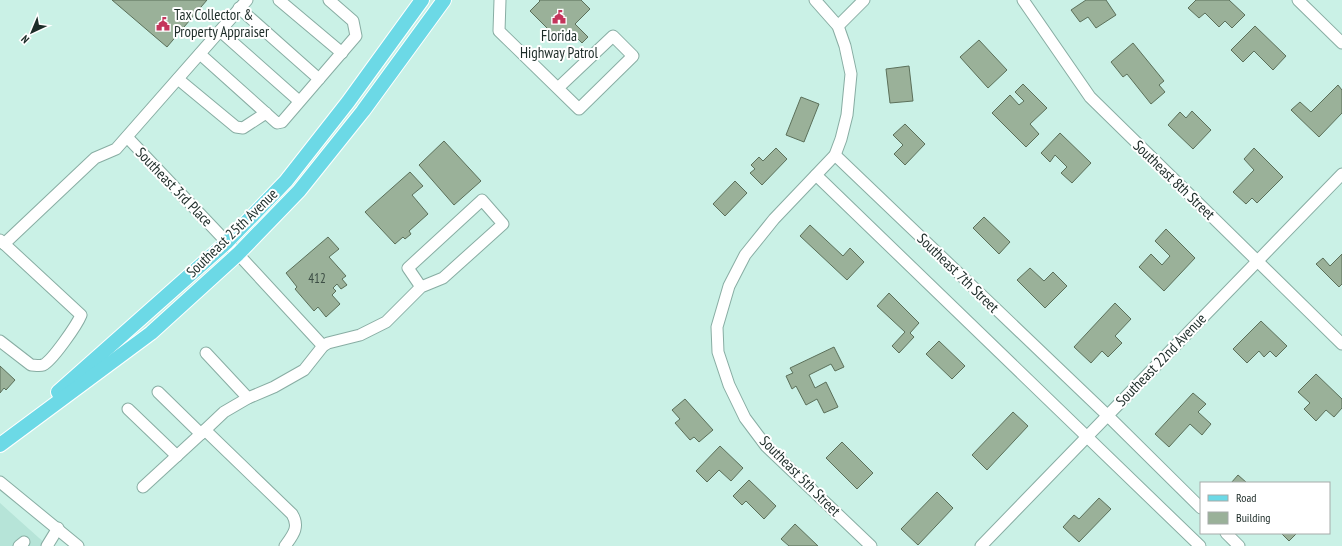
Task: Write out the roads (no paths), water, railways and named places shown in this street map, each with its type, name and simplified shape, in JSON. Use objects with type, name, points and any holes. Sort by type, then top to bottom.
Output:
[{"type":"main road","name":"Southeast 25th Avenue","points":[[0,444],[226,242],[286,181],[348,102],[422,0]]},
{"type":"main road","name":"Southeast 25th Avenue","points":[[0,444],[151,333],[238,254],[299,191],[363,111],[444,0]]},
{"type":"street","points":[[279,0],[342,53]]},
{"type":"street","points":[[200,54],[277,123],[282,122],[356,36],[353,21],[329,0]]},
{"type":"street","points":[[500,0],[499,31],[579,109],[633,56],[613,36],[558,88]]},
{"type":"street","points":[[815,0],[838,26],[845,46],[851,74],[847,115],[835,155]]},
{"type":"street","points":[[838,26],[864,0]]},
{"type":"street","name":"Southeast 8th Street","points":[[1023,0],[1090,97],[1342,344]]},
{"type":"street","points":[[1298,0],[1342,43]]},
{"type":"street","points":[[0,341],[31,365],[43,365],[50,359],[78,323],[81,315],[2,242],[94,158],[116,149],[243,4],[319,79]]},
{"type":"street","points":[[220,31],[299,101]]},
{"type":"street","points":[[178,78],[236,127],[243,128],[266,113]]},
{"type":"street","name":"Southeast 3rd Place","points":[[126,137],[238,254],[323,346]]},
{"type":"street","name":"Southeast 5th Street","points":[[835,155],[774,219],[746,255],[729,286],[717,327],[718,352],[729,385],[745,418],[766,446],[871,546]]},
{"type":"street","name":"Southeast 7th Street","points":[[835,155],[1107,415],[1200,507]]},
{"type":"street","name":"Southeast 22nd Avenue","points":[[981,546],[1342,174]]},
{"type":"street","name":"Southeast 7th Street","points":[[816,175],[1200,546]]},
{"type":"street","points":[[143,486],[224,412],[248,398],[274,387],[304,370],[323,346],[328,343],[360,335],[386,322],[422,287],[443,278],[503,224],[482,200],[408,268],[422,287]]},
{"type":"street","points":[[206,353],[248,398]]},
{"type":"street","points":[[158,392],[292,514],[296,520],[296,526],[294,535],[285,546]]},
{"type":"street","points":[[128,410],[177,456]]},
{"type":"street","points":[[0,482],[58,528],[78,546]]},
{"type":"street","points":[[47,546],[58,528]]},
{"type":"street","points":[[1227,534],[1239,546]]},
{"type":"place","name":"Florida Highway Patrol","points":[[559,17]]},
{"type":"place","name":"Tax Collector & Property Appraiser","points":[[163,24]]}]
